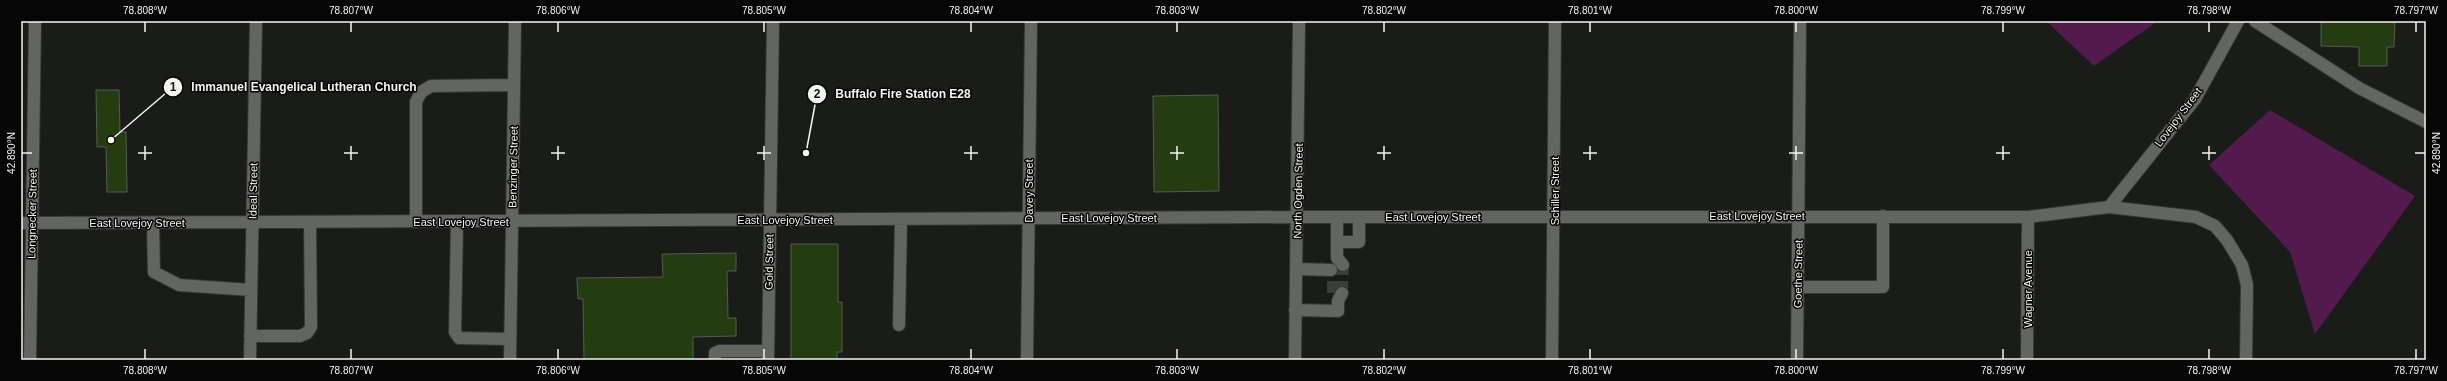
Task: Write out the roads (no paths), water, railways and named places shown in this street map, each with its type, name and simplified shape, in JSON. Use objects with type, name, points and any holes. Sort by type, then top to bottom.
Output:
[{"type":"street","name":"Longnecker Street","points":[[30,360],[26,223],[35,21]]},
{"type":"street","name":"Ideal Street","points":[[250,360],[256,21]]},
{"type":"street","name":"Benzinger Street","points":[[510,360],[515,21]]},
{"type":"street","name":"Gold Street","points":[[768,356],[773,21]]},
{"type":"street","name":"Davey Street","points":[[1027,360],[1031,21]]},
{"type":"street","name":"North Ogden Street","points":[[1295,360],[1298,217],[1299,21]]},
{"type":"street","name":"Schiller Street","points":[[1552,360],[1555,217],[1555,21]]},
{"type":"street","name":"Goethe Street","points":[[1797,360],[1800,21]]},
{"type":"street","name":"Lovejoy Street","points":[[2109,207],[2195,99],[2238,21]]},
{"type":"street","points":[[2255,21],[2359,88],[2426,122]]},
{"type":"street","points":[[416,222],[416,102],[421,92],[431,86],[514,85]]},
{"type":"street","name":"East Lovejoy Street","points":[[26,223],[1298,217],[2028,217],[2109,207],[2196,217],[2215,226],[2227,240],[2242,266],[2247,285],[2246,360]]},
{"type":"street","points":[[1798,287],[1883,287],[1883,216]]},
{"type":"street","points":[[1296,269],[1336,264],[1337,217]]},
{"type":"street","points":[[1337,242],[1359,242],[1359,217]]},
{"type":"street","name":"Wagner Avenue","points":[[2027,360],[2028,217]]},
{"type":"street","points":[[899,325],[901,220]]},
{"type":"street","points":[[250,336],[300,336],[307,333],[311,327],[310,222]]},
{"type":"street","points":[[457,222],[455,332],[459,338],[510,339]]},
{"type":"street","points":[[154,223],[154,272],[179,285],[251,290]]},
{"type":"street","points":[[1295,310],[1338,311],[1338,296]]},
{"type":"street","points":[[715,360],[715,353],[719,351],[768,356]]},
{"type":"tunnel","points":[[1333,265],[1333,293]]},
{"type":"tunnel","points":[[1342,293],[1343,265]]},
{"type":"place","name":"Immanuel Evangelical Lutheran Church","points":[[111,140]]},
{"type":"place","name":"Buffalo Fire Station E28","points":[[806,153]]}]
